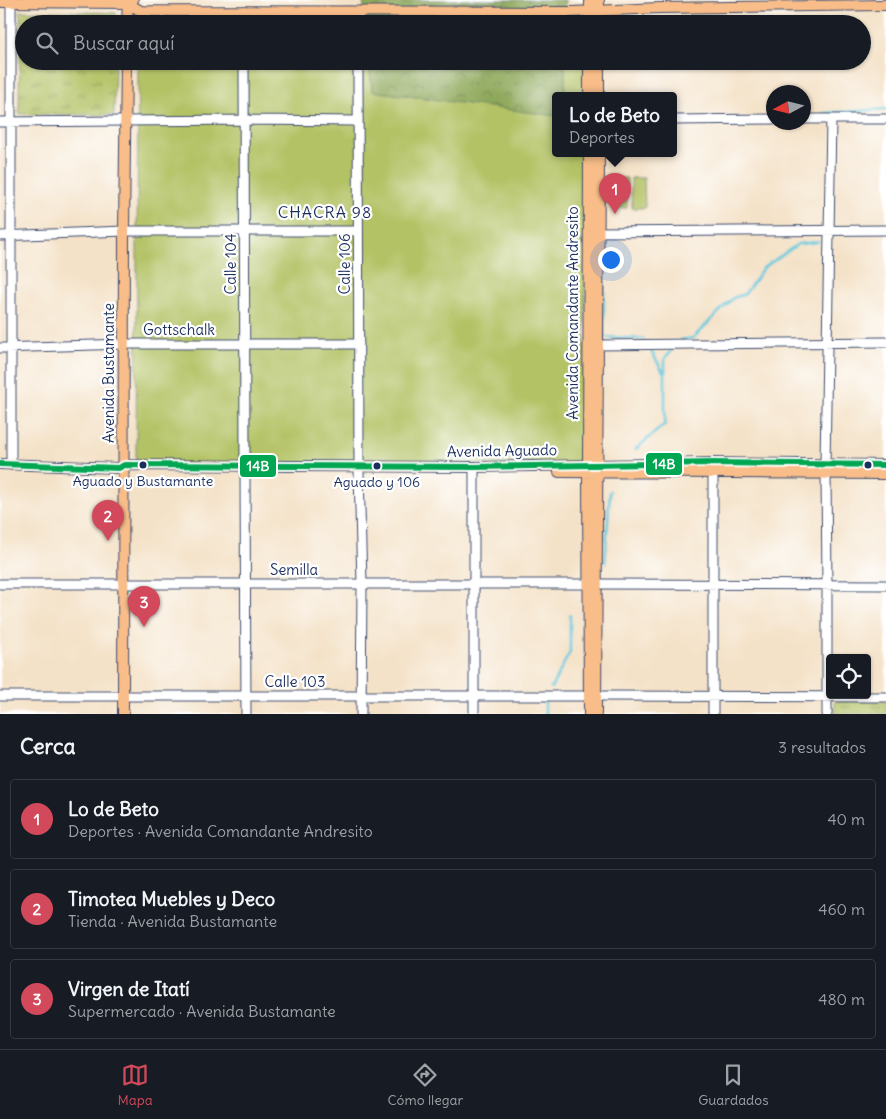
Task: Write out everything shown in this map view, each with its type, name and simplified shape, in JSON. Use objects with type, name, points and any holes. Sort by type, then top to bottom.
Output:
[{"type":"main road","points":[[590,0],[596,7]]},
{"type":"main road","points":[[0,2],[129,1],[141,11],[358,12],[572,12],[596,7],[886,5]]},
{"type":"main road","points":[[128,15],[129,1]]},
{"type":"main road","name":"Avenida Bustamante","points":[[123,714],[124,584],[122,468],[126,70]]},
{"type":"main road","points":[[589,92],[590,70]]},
{"type":"main road","points":[[599,70],[599,92]]},
{"type":"main road","name":"Avenida Comandante Andresito","points":[[589,157],[597,344],[592,469]]},
{"type":"main road","name":"Avenida Comandante Andresito","points":[[596,714],[593,696],[593,232],[599,157]]},
{"type":"main road","name":"Avenida Aguado","points":[[0,464],[122,468],[474,471],[592,469],[714,463],[886,474]]},
{"type":"main road","name":"Avenida Aguado","points":[[359,469],[474,466],[714,473],[886,465]]},
{"type":"main road","name":"Avenida Comandante Andresito","points":[[589,714],[593,696]]},
{"type":"street","points":[[11,1],[11,464]]},
{"type":"street","name":"Calle 104","points":[[244,70],[246,714]]},
{"type":"street","name":"Calle 106","points":[[358,70],[359,469],[362,584],[361,714]]},
{"type":"street","points":[[677,120],[766,119]]},
{"type":"street","points":[[811,119],[886,119]]},
{"type":"street","points":[[827,654],[826,469],[831,119]]},
{"type":"street","points":[[0,122],[358,121]]},
{"type":"street","points":[[593,232],[886,230]]},
{"type":"street","points":[[0,236],[124,231],[358,231]]},
{"type":"street","points":[[597,344],[886,342]]},
{"type":"street","name":"Gottschalk","points":[[0,348],[124,344],[359,344]]},
{"type":"street","points":[[474,471],[474,714]]},
{"type":"street","points":[[713,714],[714,473]]},
{"type":"street","name":"Semilla","points":[[0,584],[886,585]]},
{"type":"street","name":"Calle 103","points":[[0,696],[826,697]]},
{"type":"street","name":"Calle 103","points":[[871,697],[886,697]]},
{"type":"street","points":[[827,699],[827,714]]},
{"type":"green space","points":[[363,0],[565,0],[565,15],[364,15]]},
{"type":"green space","points":[[20,11],[116,13],[116,15],[20,15]]},
{"type":"green space","points":[[139,11],[587,11],[587,15],[139,15]]},
{"type":"green space","points":[[19,70],[115,70],[114,115],[19,114]]},
{"type":"green space","points":[[138,70],[586,70],[586,92],[552,92],[552,157],[586,157],[584,464],[136,464]]},
{"type":"green space","points":[[370,70],[565,70],[565,92],[552,92],[552,115],[372,91]]},
{"type":"green space","points":[[613,178],[627,178],[627,208],[614,208]]},
{"type":"green space","points":[[631,178],[644,178],[645,208],[632,208]]},
{"type":"green space","points":[[835,701],[886,701],[886,714],[835,714]]},
{"type":"waterway","points":[[822,116],[825,113],[886,109]]},
{"type":"waterway","points":[[681,340],[693,338],[733,298],[745,294],[763,268],[798,244],[818,241]]},
{"type":"waterway","points":[[604,281],[604,337],[644,339]]},
{"type":"waterway","points":[[651,351],[664,373]]},
{"type":"waterway","points":[[636,449],[665,424],[665,358],[671,351]]},
{"type":"waterway","points":[[605,563],[610,491]]},
{"type":"waterway","points":[[551,688],[570,652],[570,615]]},
{"type":"waterway","points":[[545,701],[545,714]]},
{"type":"transit line","name":"14B","points":[[0,464],[119,468],[124,465],[474,467],[714,463],[886,465]]},
{"type":"place","name":"Lo de Beto","points":[[615,214]]},
{"type":"place","name":"Aguado y Bustamante","points":[[143,465]]},
{"type":"place","name":"Aguado y 106","points":[[377,466]]},
{"type":"place","name":"Timotea Muebles y Deco","points":[[108,541]]},
{"type":"place","name":"Virgen de Itatí","points":[[144,627]]},
{"type":"district","name":"CHACRA 98","points":[[325,212]]}]
